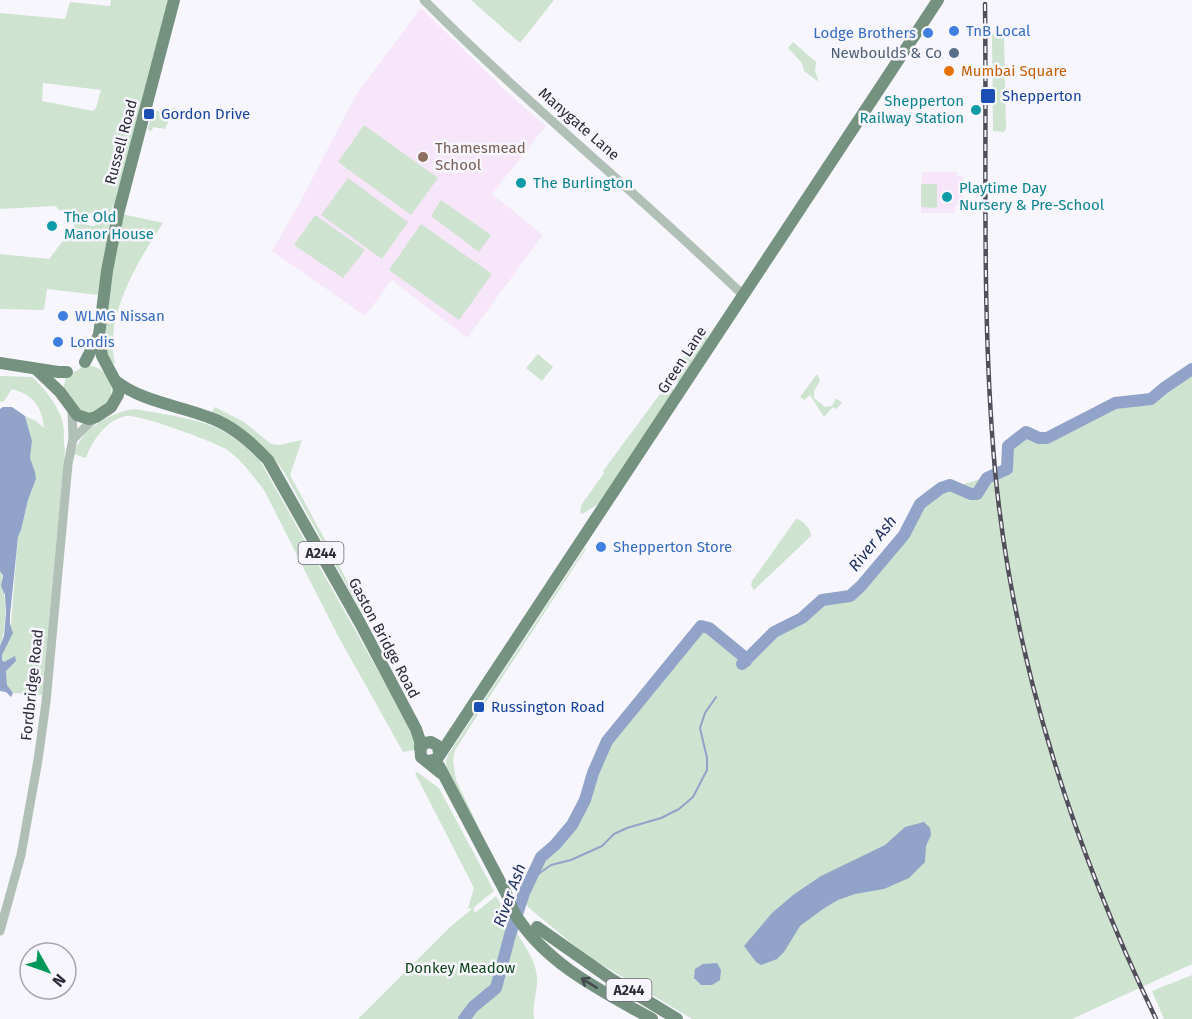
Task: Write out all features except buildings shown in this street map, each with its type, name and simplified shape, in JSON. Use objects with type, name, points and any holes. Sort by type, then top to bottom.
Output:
[{"type":"main road","name":"Russell Road","points":[[84,362],[99,335],[107,271],[118,214],[174,0]]},
{"type":"main road","name":"Green Lane","points":[[431,751],[452,736],[938,0]]},
{"type":"main road","points":[[36,369],[60,392],[72,410],[82,417],[96,417],[111,407],[118,395],[117,382],[102,356],[99,335]]},
{"type":"main road","points":[[60,392],[61,381],[67,372],[84,362],[96,361],[107,367]]},
{"type":"main road","points":[[0,363],[67,372]]},
{"type":"main road","name":"Gaston Bridge Road","points":[[117,382],[149,400],[206,416],[221,423],[247,439],[268,460],[517,910]]},
{"type":"main road","name":"Gaston Bridge Road","points":[[111,407],[128,400],[149,400]]},
{"type":"main road","name":"A244","points":[[517,910],[537,927],[611,979],[677,1019]]},
{"type":"main road","name":"A244","points":[[517,910],[550,954],[587,982],[652,1019]]},
{"type":"main road","points":[[537,927],[541,936],[552,947],[550,954]]},
{"type":"street","name":"Manygate Lane","points":[[424,0],[502,77],[667,222],[743,295]]},
{"type":"street","name":"Fordbridge Road","points":[[0,931],[21,855],[38,760],[47,691],[68,464],[73,439],[72,410]]},
{"type":"street","points":[[73,439],[96,417]]},
{"type":"shaded area","name":"Thamesmead School","points":[[421,8],[508,93],[546,126],[492,194],[543,235],[467,338],[392,280],[365,316],[272,251],[357,93]]},
{"type":"shaded area","points":[[922,172],[957,172],[957,176],[963,177],[963,205],[955,205],[955,213],[921,213]]},
{"type":"green space","points":[[111,0],[171,0],[116,202],[112,207],[98,295],[47,289],[44,310],[0,309],[0,254],[49,259],[66,237],[72,235],[74,224],[83,219],[87,225],[95,226],[100,213],[80,213],[71,216],[56,206],[0,209],[0,13],[65,19],[70,2],[110,6]],"holes":[[[43,83],[101,90],[93,111],[42,101]]]},
{"type":"green space","points":[[471,0],[554,0],[520,43]]},
{"type":"green space","points":[[992,34],[1004,36],[1006,129],[1004,132],[993,131]]},
{"type":"green space","points":[[793,42],[816,62],[815,71],[819,82],[804,71],[802,63],[788,48]]},
{"type":"green space","points":[[175,108],[171,121],[169,120],[165,129],[153,127],[152,131],[148,130],[152,110],[164,112]]},
{"type":"green space","points":[[364,125],[438,178],[411,215],[338,162]]},
{"type":"green space","points":[[348,178],[408,222],[382,259],[321,215]]},
{"type":"green space","points":[[921,184],[937,184],[937,208],[921,207]]},
{"type":"green space","points":[[441,200],[491,235],[479,252],[431,216]]},
{"type":"green space","points":[[122,214],[163,223],[143,254],[119,308],[114,327],[115,363],[112,364],[106,349],[105,311],[110,269]]},
{"type":"green space","points":[[315,215],[365,250],[343,278],[294,245]]},
{"type":"green space","points":[[421,224],[492,274],[459,320],[389,270]]},
{"type":"green space","points":[[701,335],[706,336],[708,341],[679,383],[674,381],[674,372],[696,338]]},
{"type":"green space","points":[[538,354],[553,367],[542,381],[526,368]]},
{"type":"green space","points":[[84,366],[103,371],[111,388],[109,402],[91,415],[82,414],[63,389],[66,377]]},
{"type":"green space","points":[[1192,369],[1192,964],[1072,1019],[692,1019],[586,955],[529,908],[523,899],[524,893],[541,857],[555,845],[572,824],[585,800],[593,773],[607,741],[698,629],[705,626],[746,660],[774,632],[802,618],[822,600],[828,598],[835,601],[851,598],[870,579],[872,572],[904,535],[920,504],[928,495],[1007,469],[1008,446],[1026,432],[1047,438],[1115,403],[1151,399]]},
{"type":"green space","points":[[817,374],[820,381],[814,391],[814,398],[825,407],[832,406],[836,398],[842,403],[836,409],[833,407],[824,417],[810,395],[804,400],[800,397]]},
{"type":"green space","points":[[0,376],[32,377],[57,407],[63,422],[65,449],[42,695],[13,693],[7,685],[6,671],[15,661],[4,662],[2,655],[10,636],[18,537],[36,479],[30,458],[32,441],[25,416],[44,428],[39,408],[26,395],[12,389],[4,401],[0,402]]},
{"type":"green space","points":[[666,386],[673,389],[673,393],[603,499],[582,514],[580,512],[582,504],[604,473],[603,471]]},
{"type":"green space","points":[[215,407],[244,422],[271,444],[279,445],[302,440],[290,475],[364,612],[363,615],[277,462],[252,438],[212,412]]},
{"type":"green space","points":[[134,409],[187,418],[217,428],[245,446],[259,459],[413,733],[415,750],[403,752],[337,634],[264,490],[231,453],[218,445],[176,429],[146,419],[126,416],[112,422],[101,432],[86,458],[74,454],[83,437],[106,418]]},
{"type":"green space","points":[[796,519],[806,525],[811,536],[754,590],[751,585],[752,581]]},
{"type":"green space","points":[[585,548],[455,750],[453,760],[456,780],[484,838],[447,771],[448,755]]},
{"type":"green space","points":[[0,571],[5,613],[0,646]]},
{"type":"green space","name":"Donkey Meadow","points":[[417,772],[439,788],[494,891],[473,908],[475,913],[496,896],[512,923],[492,986],[486,995],[472,1004],[461,1019],[358,1019],[450,927],[472,909],[468,908],[474,888],[415,773]]},
{"type":"green space","points":[[516,932],[530,955],[537,975],[534,1019],[466,1019],[475,1008],[499,988],[508,952]]},
{"type":"green space","points":[[1192,975],[1192,1019],[1164,1019],[1152,991]]},
{"type":"water","points":[[12,407],[25,416],[32,441],[30,458],[36,479],[18,537],[10,615],[13,633],[2,655],[4,662],[15,656],[16,661],[6,671],[7,685],[13,693],[11,697],[6,692],[0,691],[0,646],[4,636],[6,613],[5,595],[1,586],[3,576],[0,571],[0,409]]},
{"type":"water","points":[[924,822],[930,828],[931,835],[926,846],[925,862],[909,878],[884,889],[855,894],[838,900],[800,926],[777,959],[761,965],[756,962],[744,946],[772,913],[793,895],[821,876],[885,845],[905,827]]},
{"type":"water","points":[[717,963],[721,970],[720,980],[712,985],[701,985],[694,978],[695,969],[703,964]]},
{"type":"waterway","name":"River Ash","points":[[742,664],[774,632],[802,618],[822,600],[850,596],[904,535],[920,504],[941,488],[950,485],[971,494],[977,494],[987,478],[1007,469],[1008,446],[1026,432],[1039,438],[1047,438],[1115,403],[1151,399],[1192,369]]},
{"type":"waterway","name":"River Ash","points":[[464,1019],[473,1007],[496,988],[524,893],[541,857],[572,825],[585,800],[593,773],[607,741],[701,626],[709,628],[746,661]]},
{"type":"waterway","points":[[524,893],[537,875],[551,865],[571,860],[602,846],[614,834],[627,828],[661,818],[679,809],[693,797],[707,770],[707,758],[700,728],[705,713],[716,697]]},
{"type":"railway","points":[[985,4],[985,237],[988,354],[995,470],[1004,541],[1016,612],[1051,751],[1098,887],[1156,1019]]},
{"type":"place","name":"TnB Local","points":[[954,31]]},
{"type":"place","name":"Lodge Brothers","points":[[928,33]]},
{"type":"place","name":"Newboulds & Co","points":[[954,53]]},
{"type":"place","name":"Mumbai Square","points":[[949,71]]},
{"type":"place","name":"Shepperton","points":[[988,96]]},
{"type":"place","name":"Shepperton Railway Station","points":[[976,110]]},
{"type":"place","name":"Gordon Drive","points":[[149,114]]},
{"type":"place","name":"Thamesmead School","points":[[423,157]]},
{"type":"place","name":"The Burlington","points":[[521,183]]},
{"type":"place","name":"Playtime Day Nursery & Pre-School","points":[[947,197]]},
{"type":"place","name":"The Old Manor House","points":[[52,226]]},
{"type":"place","name":"WLMG Nissan","points":[[63,316]]},
{"type":"place","name":"Londis","points":[[58,342]]},
{"type":"place","name":"Shepperton Store","points":[[601,547]]},
{"type":"place","name":"Russington Road","points":[[479,707]]}]
